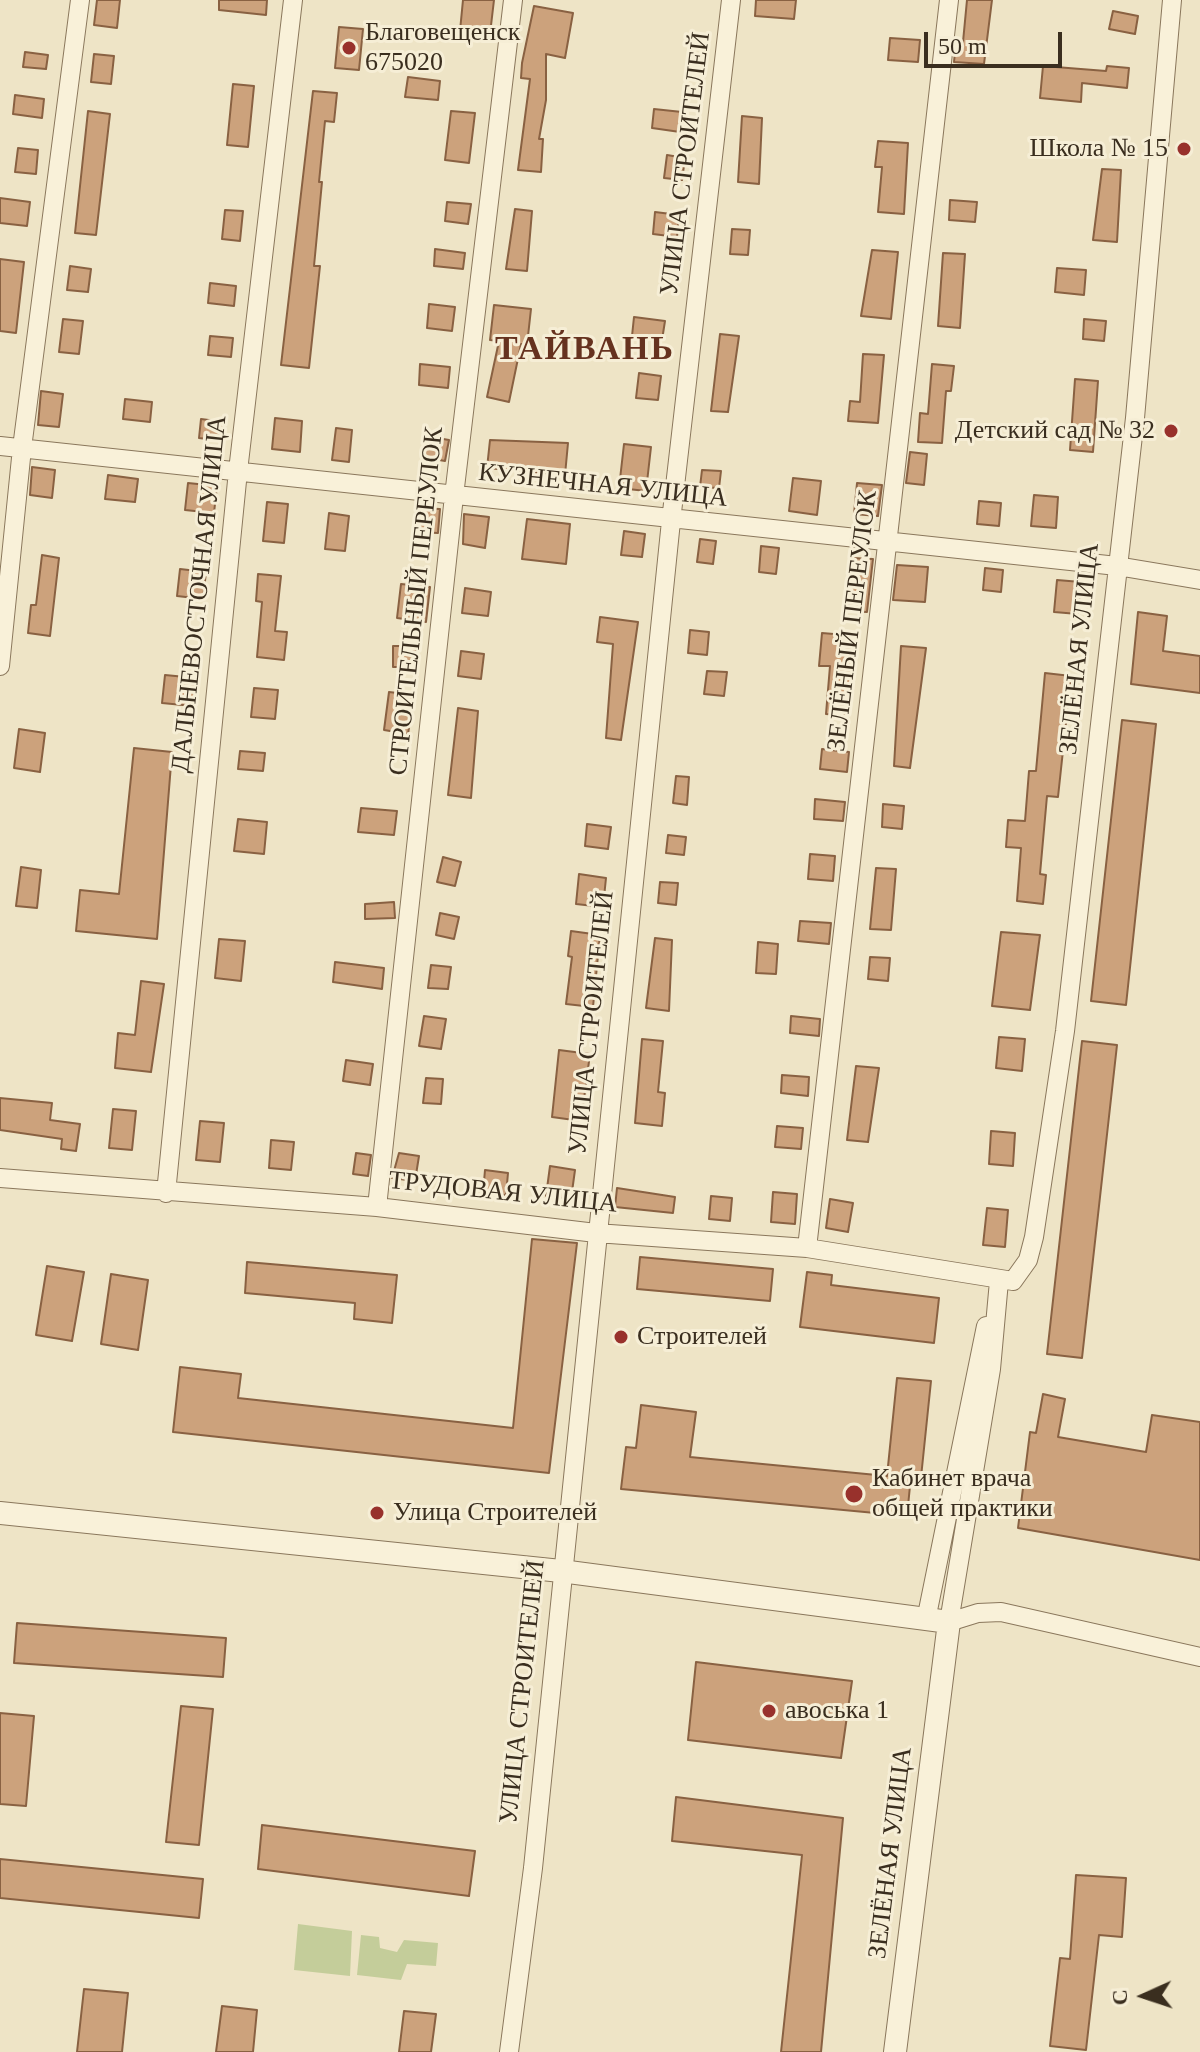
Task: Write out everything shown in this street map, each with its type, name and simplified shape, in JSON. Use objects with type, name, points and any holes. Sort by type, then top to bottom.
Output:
[{"type":"street","points":[[0,666],[22,448],[80,0]]},
{"type":"street","name":"ДАЛЬНЕВОСТОЧНАЯ УЛИЦА","points":[[166,1193],[238,471],[293,0]]},
{"type":"street","name":"СТРОИТЕЛЬНЫЙ ПЕРЕУЛОК","points":[[377,1207],[454,496],[513,0]]},
{"type":"street","name":"УЛИЦА СТРОИТЕЛЕЙ","points":[[509,2052],[533,1868],[561,1571],[671,521],[731,0]]},
{"type":"street","name":"ЗЕЛЁНЫЙ ПЕРЕУЛОК","points":[[807,1248],[949,0]]},
{"type":"street","name":"ЗЕЛЁНАЯ УЛИЦА","points":[[895,2052],[949,1622],[991,1369],[999,1281],[1013,1281],[1022,1272],[1034,1237],[1065,1031],[1135,418],[1172,0]]},
{"type":"street","name":"КУЗНЕЧНАЯ УЛИЦА","points":[[0,446],[671,521],[1117,566],[1200,580]]},
{"type":"street","name":"ТРУДОВАЯ УЛИЦА","points":[[0,1178],[377,1207],[596,1233],[807,1248],[999,1281]]},
{"type":"street","points":[[926,1620],[976,1365],[999,1281]]},
{"type":"street","points":[[0,1513],[561,1571],[926,1620],[949,1622],[978,1613],[1001,1612],[1200,1657]]},
{"type":"green space","points":[[298,1924],[352,1931],[350,1976],[294,1970]]},
{"type":"green space","points":[[361,1935],[379,1937],[380,1948],[397,1952],[404,1940],[438,1943],[436,1966],[407,1964],[401,1980],[357,1975]]},
{"type":"building","points":[[97,0],[120,0],[117,28],[94,25]]},
{"type":"building","points":[[219,0],[267,0],[266,15],[219,10]]},
{"type":"building","points":[[463,0],[494,0],[490,34],[460,31]]},
{"type":"building","points":[[756,0],[796,0],[794,19],[755,16]]},
{"type":"building","points":[[967,0],[992,0],[984,64],[954,62],[956,42],[963,42]]},
{"type":"building","points":[[534,6],[573,13],[565,58],[546,54],[546,100],[539,139],[543,139],[541,172],[518,170],[530,79],[521,78],[522,63]]},
{"type":"building","points":[[1113,11],[1138,16],[1135,34],[1109,29]]},
{"type":"building","name":"Благовещенск 675020","points":[[339,27],[363,29],[359,70],[335,68]]},
{"type":"building","points":[[890,38],[920,40],[918,62],[888,60]]},
{"type":"building","points":[[25,52],[48,55],[46,69],[23,67]]},
{"type":"building","points":[[94,54],[114,56],[111,84],[91,82]]},
{"type":"building","points":[[1043,66],[1106,71],[1107,66],[1129,68],[1127,88],[1082,83],[1081,102],[1040,98]]},
{"type":"building","points":[[408,77],[440,81],[438,100],[405,97]]},
{"type":"building","points":[[233,84],[254,86],[248,147],[227,145]]},
{"type":"building","points":[[313,91],[337,93],[334,122],[325,121],[314,266],[320,266],[309,368],[281,365]]},
{"type":"building","points":[[15,95],[44,99],[42,118],[13,114]]},
{"type":"building","points":[[654,109],[682,112],[680,132],[652,128]]},
{"type":"building","points":[[88,111],[110,114],[96,235],[75,233]]},
{"type":"building","points":[[451,111],[475,113],[469,163],[445,160]]},
{"type":"building","points":[[742,116],[762,118],[759,184],[738,182]]},
{"type":"building","points":[[878,141],[908,143],[904,214],[878,212],[882,167],[875,167]]},
{"type":"building","points":[[18,148],[38,150],[36,174],[15,172]]},
{"type":"building","points":[[667,155],[685,158],[682,180],[664,178]]},
{"type":"building","points":[[1102,169],[1121,170],[1117,242],[1093,240]]},
{"type":"building","points":[[0,198],[30,202],[27,226],[0,223]]},
{"type":"building","points":[[950,200],[977,202],[975,222],[949,220]]},
{"type":"building","points":[[447,202],[471,204],[468,224],[445,221]]},
{"type":"building","points":[[515,209],[532,211],[527,271],[506,269]]},
{"type":"building","points":[[225,210],[243,211],[240,241],[222,239]]},
{"type":"building","points":[[655,212],[679,215],[677,237],[653,234]]},
{"type":"building","points":[[732,229],[750,230],[748,255],[730,254]]},
{"type":"building","points":[[435,249],[465,253],[463,269],[434,266]]},
{"type":"building","points":[[872,250],[898,252],[891,319],[861,316]]},
{"type":"building","points":[[943,253],[965,254],[960,328],[938,326]]},
{"type":"building","points":[[0,259],[24,262],[16,333],[0,331]]},
{"type":"building","points":[[70,266],[91,269],[88,292],[67,290]]},
{"type":"building","points":[[1057,268],[1086,270],[1084,295],[1055,292]]},
{"type":"building","points":[[210,283],[236,286],[234,306],[208,303]]},
{"type":"building","points":[[429,304],[455,307],[452,331],[427,328]]},
{"type":"building","points":[[494,305],[531,309],[527,345],[521,344],[509,402],[487,397],[499,341],[490,340]]},
{"type":"building","points":[[634,317],[665,321],[662,340],[632,336]]},
{"type":"building","points":[[63,319],[83,321],[79,354],[59,352]]},
{"type":"building","points":[[1084,319],[1106,321],[1104,341],[1083,339]]},
{"type":"building","points":[[720,334],[739,336],[728,412],[711,411]]},
{"type":"building","points":[[210,336],[233,338],[231,357],[208,355]]},
{"type":"building","points":[[863,354],[884,355],[878,423],[848,421],[850,401],[860,402]]},
{"type":"building","points":[[420,364],[450,367],[448,388],[419,385]]},
{"type":"building","points":[[932,364],[954,366],[951,391],[946,391],[942,443],[918,442],[920,413],[928,414]]},
{"type":"building","points":[[639,373],[661,376],[658,400],[636,398]]},
{"type":"building","points":[[1075,379],[1098,381],[1093,452],[1070,450]]},
{"type":"building","points":[[41,391],[63,394],[59,427],[38,425]]},
{"type":"building","points":[[125,399],[152,402],[150,422],[123,419]]},
{"type":"building","points":[[275,418],[302,421],[300,452],[272,449]]},
{"type":"building","points":[[201,419],[224,422],[222,441],[199,438]]},
{"type":"building","points":[[336,428],[352,430],[349,462],[332,460]]},
{"type":"building","points":[[426,436],[449,440],[445,461],[422,457]]},
{"type":"building","points":[[490,440],[568,443],[565,475],[487,468]]},
{"type":"building","points":[[624,444],[651,447],[646,491],[619,488]]},
{"type":"building","points":[[910,452],[927,454],[924,485],[906,483]]},
{"type":"building","points":[[32,467],[55,470],[52,498],[30,495]]},
{"type":"building","points":[[702,470],[721,471],[719,488],[700,487]]},
{"type":"building","points":[[108,475],[138,479],[135,502],[105,499]]},
{"type":"building","points":[[793,478],[821,481],[817,515],[789,511]]},
{"type":"building","points":[[188,483],[217,486],[214,513],[185,510]]},
{"type":"building","points":[[857,483],[882,485],[878,516],[854,514]]},
{"type":"building","points":[[1034,495],[1058,497],[1056,528],[1031,526]]},
{"type":"building","points":[[979,501],[1001,503],[999,526],[977,524]]},
{"type":"building","points":[[267,502],[288,504],[284,543],[263,541]]},
{"type":"building","points":[[416,508],[440,509],[438,533],[415,532]]},
{"type":"building","points":[[329,513],[349,516],[345,551],[325,549]]},
{"type":"building","points":[[464,514],[489,517],[485,548],[463,544]]},
{"type":"building","points":[[527,519],[570,524],[566,564],[522,559]]},
{"type":"building","points":[[624,531],[645,534],[642,557],[621,555]]},
{"type":"building","points":[[700,539],[716,541],[713,564],[697,562]]},
{"type":"building","points":[[761,546],[779,548],[776,574],[759,572]]},
{"type":"building","points":[[42,555],[59,558],[50,636],[28,633],[31,605],[36,605]]},
{"type":"building","points":[[852,558],[873,559],[867,612],[848,611]]},
{"type":"building","points":[[897,565],[928,567],[925,602],[893,600]]},
{"type":"building","points":[[985,568],[1003,570],[1001,592],[983,590]]},
{"type":"building","points":[[180,569],[206,572],[203,599],[177,596]]},
{"type":"building","points":[[258,574],[281,576],[275,631],[287,632],[284,660],[257,657],[262,602],[256,601]]},
{"type":"building","points":[[1057,580],[1081,582],[1078,614],[1054,612]]},
{"type":"building","points":[[401,584],[430,587],[426,622],[397,618]]},
{"type":"building","points":[[465,588],[491,592],[488,616],[462,613]]},
{"type":"building","points":[[1138,612],[1167,616],[1163,651],[1200,656],[1200,693],[1131,684]]},
{"type":"building","points":[[600,617],[638,622],[621,740],[606,738],[613,644],[597,642]]},
{"type":"building","points":[[690,630],[709,632],[707,655],[688,653]]},
{"type":"building","points":[[822,633],[857,636],[848,716],[826,714],[830,666],[819,666]]},
{"type":"building","points":[[393,646],[416,646],[416,667],[393,667]]},
{"type":"building","points":[[901,646],[926,648],[910,768],[894,766]]},
{"type":"building","points":[[461,651],[484,654],[481,679],[458,676]]},
{"type":"building","points":[[707,671],[727,672],[724,696],[704,694]]},
{"type":"building","points":[[1045,673],[1071,676],[1058,797],[1047,796],[1040,874],[1046,875],[1043,904],[1017,901],[1021,848],[1006,847],[1008,820],[1025,821],[1029,771],[1036,771]]},
{"type":"building","points":[[165,675],[196,678],[193,706],[162,703]]},
{"type":"building","points":[[254,688],[278,690],[275,719],[251,717]]},
{"type":"building","points":[[389,692],[414,695],[408,734],[384,730]]},
{"type":"building","points":[[458,708],[478,711],[471,798],[448,795]]},
{"type":"building","points":[[1122,720],[1156,724],[1126,1005],[1091,1001]]},
{"type":"building","points":[[19,729],[45,733],[40,772],[14,768]]},
{"type":"building","points":[[134,748],[172,752],[157,939],[76,931],[80,890],[119,894]]},
{"type":"building","points":[[822,749],[849,752],[847,772],[820,769]]},
{"type":"building","points":[[240,751],[265,753],[263,771],[238,769]]},
{"type":"building","points":[[676,776],[689,777],[687,805],[673,803]]},
{"type":"building","points":[[815,799],[845,802],[843,821],[814,819]]},
{"type":"building","points":[[883,804],[904,806],[902,829],[882,827]]},
{"type":"building","points":[[361,808],[397,811],[394,835],[358,832]]},
{"type":"building","points":[[238,819],[267,822],[264,854],[234,851]]},
{"type":"building","points":[[587,824],[611,827],[608,849],[585,846]]},
{"type":"building","points":[[668,835],[686,837],[684,855],[666,853]]},
{"type":"building","points":[[810,854],[835,856],[833,881],[808,879]]},
{"type":"building","points":[[443,857],[461,862],[455,886],[437,882]]},
{"type":"building","points":[[21,867],[41,870],[37,908],[16,906]]},
{"type":"building","points":[[876,868],[896,869],[891,930],[870,929]]},
{"type":"building","points":[[579,874],[606,878],[603,907],[576,904]]},
{"type":"building","points":[[660,882],[678,883],[676,905],[658,903]]},
{"type":"building","points":[[394,902],[395,918],[365,919],[365,904]]},
{"type":"building","points":[[440,913],[459,917],[454,939],[436,935]]},
{"type":"building","points":[[800,921],[831,923],[829,944],[798,941]]},
{"type":"building","points":[[571,931],[600,935],[593,1007],[566,1004],[572,957],[568,956]]},
{"type":"building","points":[[1001,932],[1040,935],[1030,1010],[992,1006]]},
{"type":"building","points":[[655,938],[672,940],[669,1011],[646,1008]]},
{"type":"building","points":[[219,939],[245,941],[241,981],[215,978]]},
{"type":"building","points":[[758,942],[778,944],[776,974],[756,973]]},
{"type":"building","points":[[870,957],[890,958],[888,981],[868,979]]},
{"type":"building","points":[[335,962],[384,968],[382,989],[333,982]]},
{"type":"building","points":[[431,965],[451,967],[448,989],[428,988]]},
{"type":"building","points":[[141,981],[164,984],[151,1072],[115,1068],[118,1033],[135,1035]]},
{"type":"building","points":[[424,1016],[446,1019],[441,1049],[419,1046]]},
{"type":"building","points":[[791,1016],[820,1019],[819,1036],[790,1033]]},
{"type":"building","points":[[999,1037],[1025,1039],[1022,1071],[996,1068]]},
{"type":"building","points":[[642,1039],[663,1041],[658,1092],[665,1093],[662,1126],[635,1123]]},
{"type":"building","points":[[1082,1041],[1117,1045],[1082,1358],[1047,1354]]},
{"type":"building","points":[[559,1050],[590,1054],[581,1121],[552,1117]]},
{"type":"building","points":[[346,1060],[373,1064],[370,1085],[343,1081]]},
{"type":"building","points":[[856,1066],[879,1068],[868,1142],[847,1140]]},
{"type":"building","points":[[782,1075],[809,1077],[808,1096],[781,1093]]},
{"type":"building","points":[[426,1078],[443,1079],[441,1104],[423,1103]]},
{"type":"building","points":[[0,1098],[52,1103],[50,1120],[80,1124],[76,1151],[61,1149],[62,1139],[0,1130]]},
{"type":"building","points":[[113,1109],[136,1111],[132,1150],[109,1148]]},
{"type":"building","points":[[200,1121],[224,1123],[220,1162],[196,1160]]},
{"type":"building","points":[[777,1126],[803,1128],[801,1149],[775,1147]]},
{"type":"building","points":[[991,1131],[1015,1133],[1013,1166],[989,1164]]},
{"type":"building","points":[[271,1140],[294,1142],[291,1170],[269,1168]]},
{"type":"building","points":[[356,1153],[371,1155],[368,1176],[353,1174]]},
{"type":"building","points":[[399,1153],[419,1156],[415,1181],[392,1178]]},
{"type":"building","points":[[550,1166],[575,1170],[571,1199],[546,1196]]},
{"type":"building","points":[[485,1170],[508,1173],[506,1195],[483,1193]]},
{"type":"building","points":[[617,1188],[675,1197],[673,1213],[615,1207]]},
{"type":"building","points":[[773,1192],[797,1194],[795,1224],[771,1222]]},
{"type":"building","points":[[711,1196],[732,1198],[730,1221],[709,1219]]},
{"type":"building","points":[[830,1199],[853,1203],[848,1232],[826,1228]]},
{"type":"building","points":[[987,1208],[1008,1210],[1005,1247],[983,1245]]},
{"type":"building","points":[[532,1239],[577,1243],[549,1473],[173,1432],[180,1367],[241,1374],[238,1398],[513,1428]]},
{"type":"building","points":[[640,1257],[773,1269],[770,1301],[637,1289]]},
{"type":"building","points":[[247,1262],[397,1275],[392,1323],[354,1319],[355,1303],[245,1293]]},
{"type":"building","points":[[47,1266],[84,1272],[72,1341],[36,1335]]},
{"type":"building","points":[[807,1272],[832,1275],[831,1285],[939,1298],[934,1343],[800,1327]]},
{"type":"building","points":[[111,1274],[148,1280],[138,1350],[101,1344]]},
{"type":"building","points":[[897,1378],[931,1381],[920,1487],[910,1486],[907,1516],[621,1489],[626,1447],[636,1448],[641,1405],[696,1412],[690,1457],[887,1476]]},
{"type":"building","points":[[1043,1394],[1065,1399],[1058,1437],[1146,1452],[1152,1415],[1200,1422],[1200,1560],[1018,1528],[1030,1432],[1036,1433]]},
{"type":"building","points":[[17,1623],[226,1638],[223,1677],[14,1663]]},
{"type":"building","name":"авоська 1","points":[[696,1662],[852,1681],[841,1758],[688,1740]]},
{"type":"building","points":[[181,1706],[213,1709],[199,1845],[166,1842]]},
{"type":"building","points":[[0,1713],[34,1716],[26,1806],[0,1804]]},
{"type":"building","points":[[676,1797],[843,1818],[821,2052],[781,2052],[802,1855],[672,1841]]},
{"type":"building","points":[[262,1825],[475,1851],[469,1896],[258,1869]]},
{"type":"building","points":[[0,1859],[203,1879],[199,1918],[0,1898]]},
{"type":"building","points":[[1076,1875],[1126,1878],[1122,1937],[1099,1935],[1086,2050],[1050,2046],[1060,1958],[1070,1959]]},
{"type":"building","points":[[84,1989],[128,1993],[122,2052],[77,2052]]},
{"type":"building","points":[[222,2006],[257,2010],[253,2052],[216,2052]]},
{"type":"building","points":[[404,2011],[436,2014],[431,2052],[399,2052]]},
{"type":"place","name":"Благовещенск 675020","points":[[349,48]]},
{"type":"place","name":"Школа № 15","points":[[1184,149]]},
{"type":"place","name":"Детский сад № 32","points":[[1171,431]]},
{"type":"place","name":"Строителей","points":[[621,1337]]},
{"type":"place","name":"Кабинет врача общей практики","points":[[854,1494]]},
{"type":"place","name":"Улица Строителей","points":[[377,1513]]},
{"type":"place","name":"авоська 1","points":[[769,1711]]},
{"type":"district","name":"ТАЙВАНЬ","points":[[585,350]]}]
